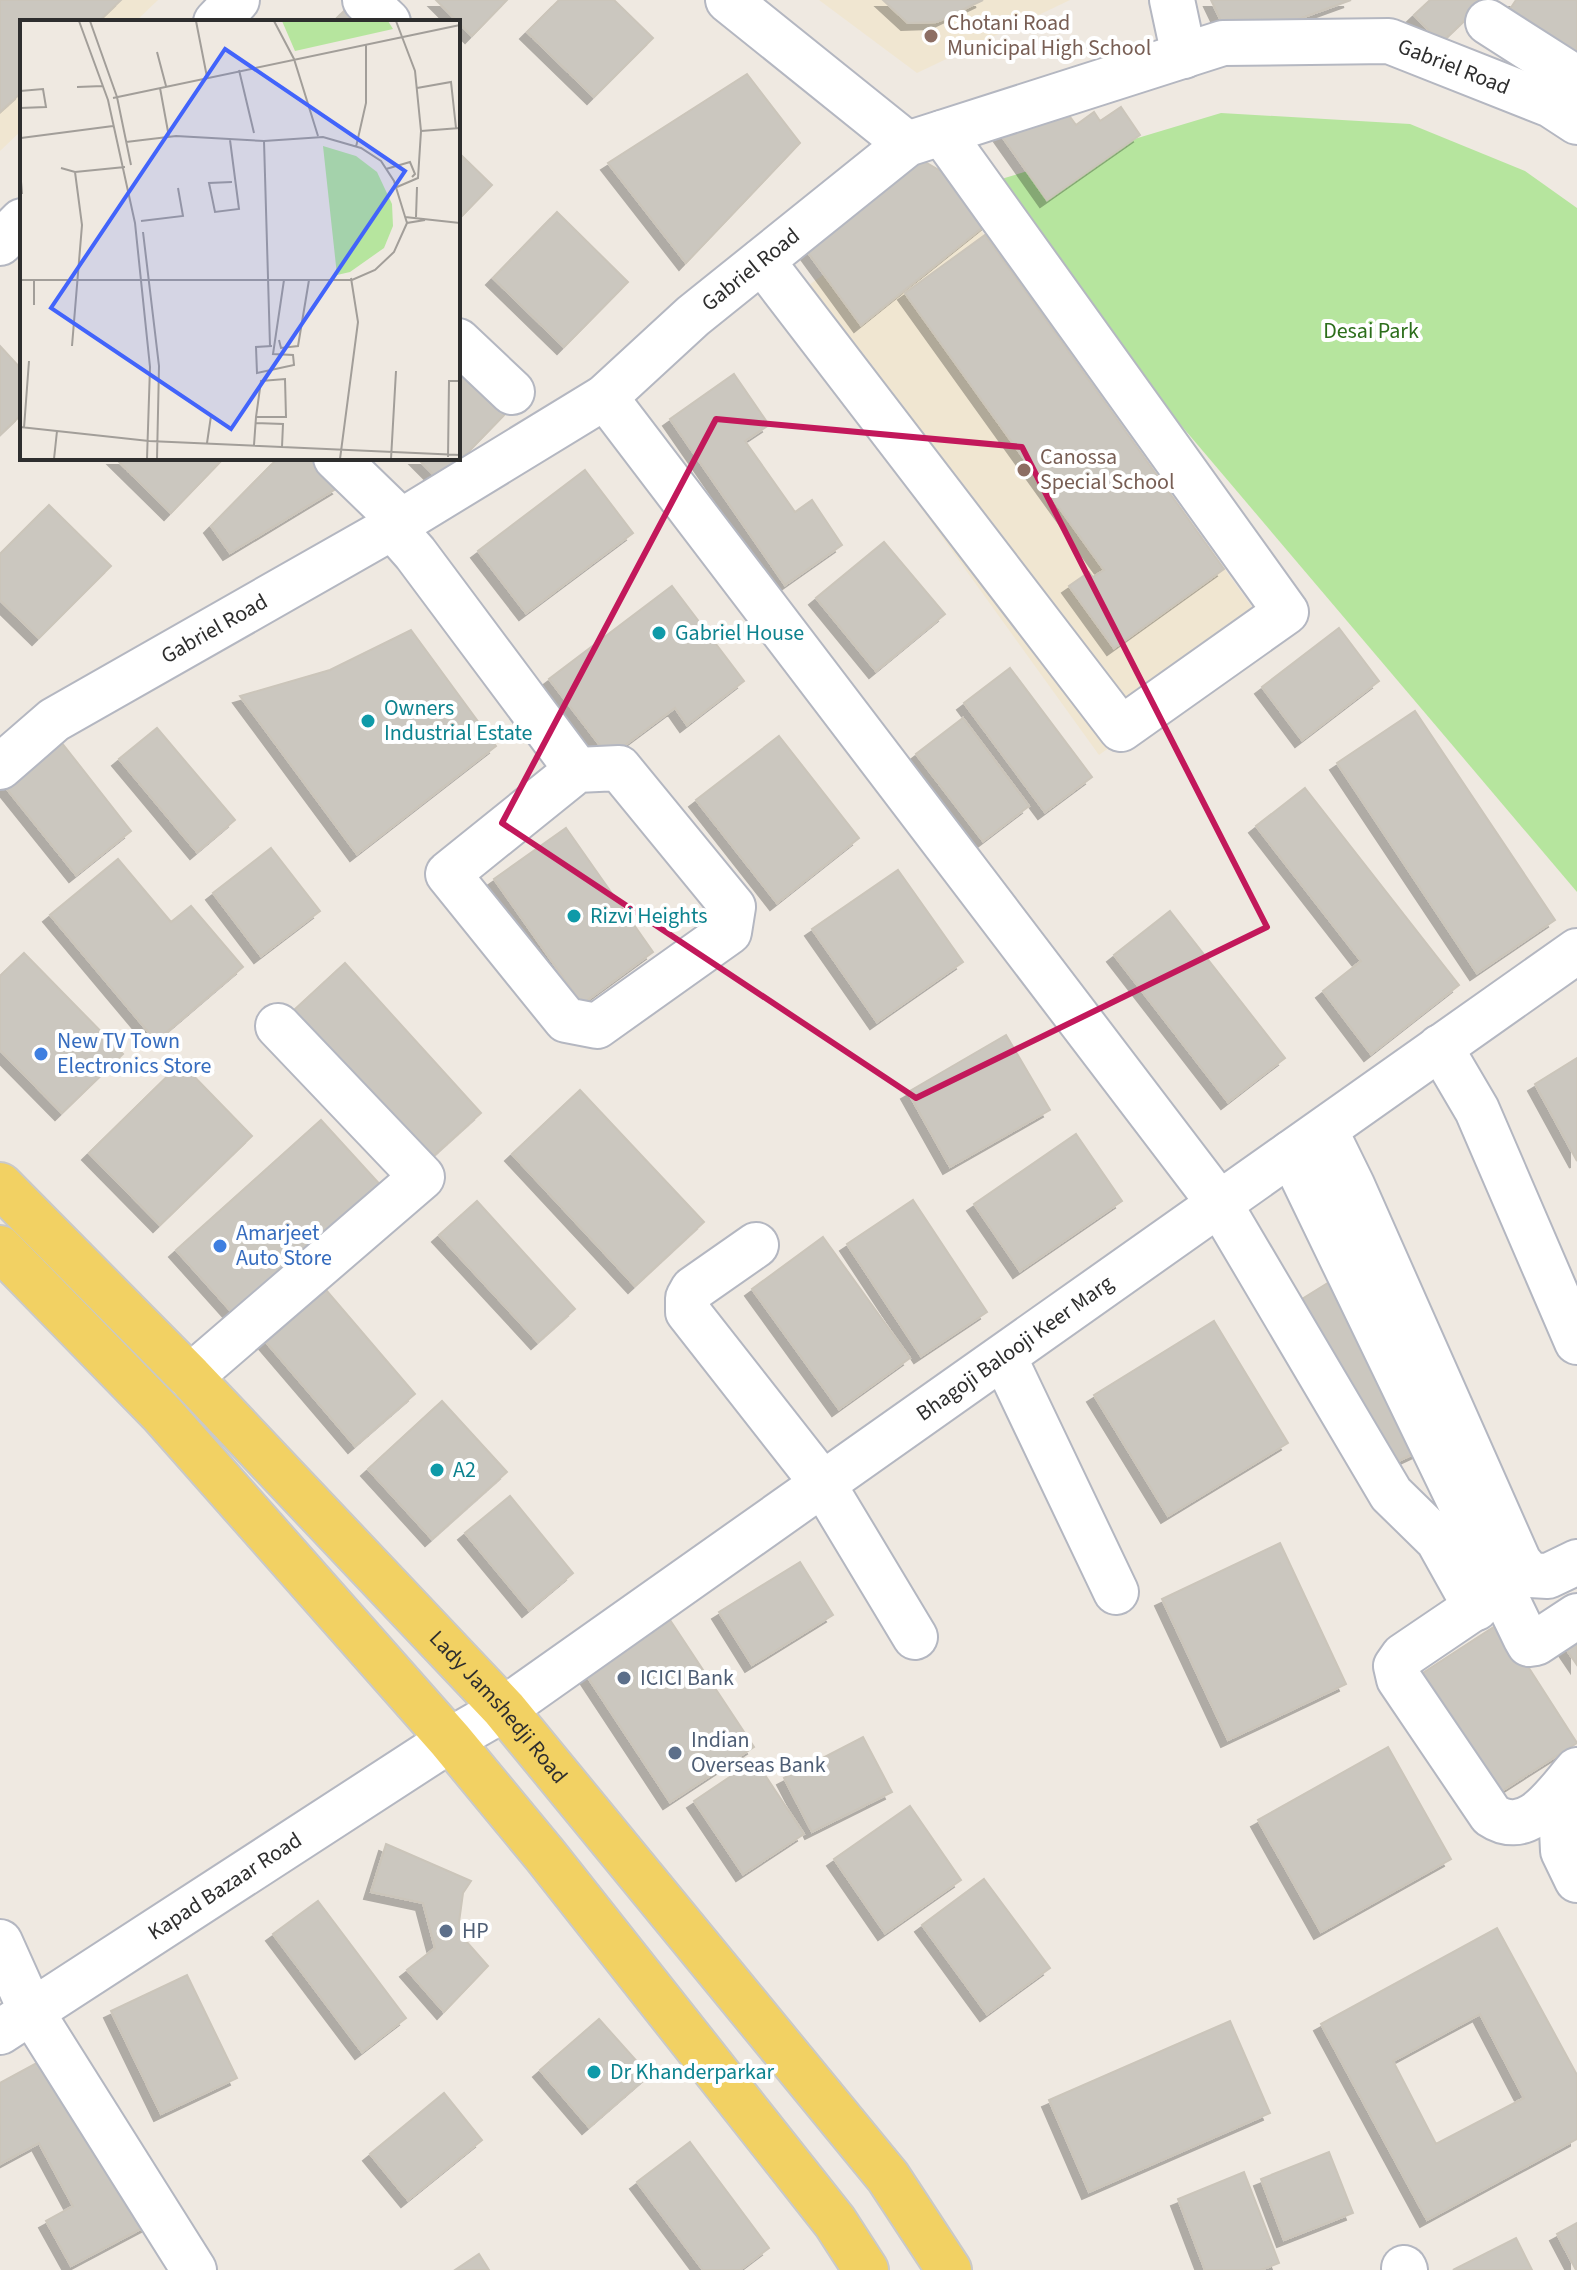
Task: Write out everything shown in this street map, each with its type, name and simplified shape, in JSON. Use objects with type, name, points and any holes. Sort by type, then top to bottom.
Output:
[{"type":"main road","name":"Lady Jamshedji Road","points":[[0,1185],[190,1377],[504,1709],[888,2177],[949,2270]]},
{"type":"main road","points":[[0,1248],[163,1415],[450,1740],[545,1855],[835,2222],[866,2270]]},
{"type":"street","points":[[218,20],[237,0]]},
{"type":"street","points":[[365,0],[386,20]]},
{"type":"street","points":[[728,0],[924,138],[1286,612],[1121,729],[762,261]]},
{"type":"street","points":[[1172,0],[1184,56]]},
{"type":"street","points":[[1455,67],[1496,11],[1576,107]]},
{"type":"street","name":"Gabriel Road","points":[[4,756],[54,720],[397,524],[605,397],[693,316],[924,138],[1223,43],[1389,41],[1551,105],[1576,107]]},
{"type":"street","points":[[0,243],[20,223]]},
{"type":"street","points":[[460,343],[512,392]]},
{"type":"street","points":[[605,397],[1219,1203],[1391,1494],[1453,1531]]},
{"type":"street","points":[[338,460],[397,524],[415,553],[577,770]]},
{"type":"street","points":[[619,768],[733,907],[729,932],[597,1026],[566,1020],[448,874],[577,770],[619,768]]},
{"type":"street","name":"Bhagoji Balooji Keer Marg","points":[[450,1740],[504,1709],[1577,951]]},
{"type":"street","points":[[190,1377],[422,1177],[278,1026]]},
{"type":"street","points":[[1440,1047],[1477,1110],[1577,1342]]},
{"type":"street","points":[[1308,1142],[1453,1531],[1489,1599],[1529,1644],[1536,1643],[1577,1616]]},
{"type":"street","points":[[1308,1142],[1352,1185],[1519,1562],[1530,1575],[1548,1576],[1577,1562]]},
{"type":"street","points":[[756,1245],[693,1289],[688,1298],[688,1312],[823,1484],[915,1637]]},
{"type":"street","points":[[1004,1357],[1116,1592]]},
{"type":"street","points":[[1489,1599],[1403,1656],[1396,1666],[1399,1679],[1491,1815],[1498,1820],[1511,1824],[1528,1820],[1540,1812],[1577,1770]]},
{"type":"street","name":"Kapad Bazaar Road","points":[[16,2022],[450,1740]]},
{"type":"street","points":[[1577,1819],[1562,1830],[1563,1851],[1577,1880]]},
{"type":"street","points":[[0,1942],[16,2022],[194,2270]]},
{"type":"highlighted area","points":[[716,419],[1022,447],[1267,927],[916,1098],[502,823]]},
{"type":"shaded area","points":[[0,0],[158,0],[137,20],[20,20],[20,132],[0,151]]},
{"type":"shaded area","name":"Chotani Road Municipal High School","points":[[819,0],[1070,0],[917,73]]},
{"type":"shaded area","name":"Canossa Special School","points":[[948,185],[1270,632],[1099,755],[777,308]]},
{"type":"green space","name":"Desai Park","points":[[1221,113],[1410,124],[1525,171],[1577,208],[1577,892],[978,186]]},
{"type":"building","points":[[0,0],[121,0],[100,20],[20,20],[20,94],[0,112]]},
{"type":"building","points":[[436,0],[507,0],[472,36],[460,20],[456,20]]},
{"type":"building","points":[[559,0],[614,0],[653,38],[594,97],[527,32]]},
{"type":"building","points":[[883,0],[983,0],[937,22],[908,23]]},
{"type":"building","points":[[1211,0],[1351,0],[1271,29],[1223,25]]},
{"type":"building","points":[[1430,0],[1486,0],[1441,43],[1414,15]]},
{"type":"building","points":[[1516,0],[1577,0],[1577,62],[1572,51],[1510,9]]},
{"type":"building","points":[[347,8],[360,20],[335,20]]},
{"type":"building","points":[[747,74],[800,143],[686,263],[608,163]]},
{"type":"building","points":[[1121,107],[1140,135],[1047,200],[1001,135],[1065,110],[1076,125],[1094,112],[1100,121]]},
{"type":"building","points":[[460,154],[492,185],[460,218]]},
{"type":"building","points":[[913,155],[951,177],[989,222],[861,325],[801,243]]},
{"type":"building","points":[[557,212],[628,282],[564,347],[493,278]]},
{"type":"building","points":[[985,235],[1224,569],[1114,648],[1069,586],[1089,572],[1093,577],[1104,570],[905,293]]},
{"type":"building","points":[[0,346],[20,368],[20,416],[0,435]]},
{"type":"building","points":[[460,359],[510,409],[440,481],[419,460],[460,460]]},
{"type":"building","points":[[734,374],[769,425],[745,441],[795,512],[812,500],[842,545],[785,585],[670,419]]},
{"type":"building","points":[[117,460],[222,460],[171,513]]},
{"type":"building","points":[[276,460],[312,460],[339,487],[230,553],[211,526]]},
{"type":"building","points":[[585,470],[633,533],[526,613],[478,551]]},
{"type":"building","points":[[49,505],[111,566],[39,638],[0,600],[0,554]]},
{"type":"building","points":[[884,542],[945,614],[876,671],[816,598]]},
{"type":"building","name":"Gabriel House","points":[[672,586],[744,681],[687,725],[675,708],[609,757],[549,679]]},
{"type":"building","points":[[1339,628],[1379,681],[1302,740],[1262,687]]},
{"type":"building","name":"Owners Industrial Estate","points":[[411,630],[496,746],[357,854],[240,696],[330,670]]},
{"type":"building","points":[[1010,668],[1092,777],[1045,812],[964,703]]},
{"type":"building","points":[[1415,711],[1555,920],[1477,973],[1337,763]]},
{"type":"building","points":[[963,718],[1029,806],[983,841],[916,754]]},
{"type":"building","points":[[157,728],[235,820],[197,852],[119,759]]},
{"type":"building","points":[[779,736],[859,838],[777,903],[696,800]]},
{"type":"building","points":[[58,738],[131,831],[76,875],[2,783]]},
{"type":"building","points":[[1305,788],[1459,985],[1371,1054],[1323,991],[1361,961],[1256,826]]},
{"type":"building","name":"Rizvi Heights","points":[[566,828],[653,952],[582,1004],[494,879]]},
{"type":"building","points":[[271,848],[320,911],[261,956],[213,893]]},
{"type":"building","points":[[118,859],[171,922],[191,906],[243,967],[156,1041],[50,915]]},
{"type":"building","points":[[898,870],[963,962],[877,1022],[812,929]]},
{"type":"building","points":[[1170,911],[1285,1058],[1228,1102],[1114,955]]},
{"type":"building","points":[[24,953],[123,1054],[62,1113],[0,1050],[0,976]]},
{"type":"building","points":[[345,963],[481,1113],[430,1159],[294,1010]]},
{"type":"building","points":[[1006,1035],[1050,1110],[950,1167],[908,1092]]},
{"type":"building","points":[[1577,1058],[1577,1161],[1535,1084]]},
{"type":"building","points":[[181,1063],[252,1136],[160,1225],[89,1153]]},
{"type":"building","points":[[580,1090],[704,1222],[635,1286],[512,1154]]},
{"type":"building","points":[[321,1120],[384,1189],[238,1319],[176,1250]]},
{"type":"building","points":[[1076,1134],[1122,1201],[1020,1271],[974,1204]]},
{"type":"building","points":[[913,1200],[987,1312],[921,1356],[847,1244]]},
{"type":"building","points":[[477,1201],[575,1309],[538,1342],[439,1235]]},
{"type":"building","points":[[823,1237],[910,1358],[839,1409],[752,1289]]},
{"type":"building","points":[[1336,1278],[1426,1448],[1386,1467],[1297,1302]]},
{"type":"building","points":[[326,1290],[415,1394],[355,1446],[266,1342]]},
{"type":"building","points":[[1214,1321],[1288,1443],[1168,1516],[1094,1395]]},
{"type":"building","name":"A2","points":[[442,1401],[507,1472],[432,1539],[368,1469]]},
{"type":"building","points":[[510,1496],[573,1573],[529,1610],[465,1533]]},
{"type":"building","points":[[1280,1543],[1346,1684],[1228,1740],[1162,1599]]},
{"type":"building","points":[[800,1562],[833,1615],[752,1665],[719,1612]]},
{"type":"building","points":[[670,1620],[754,1747],[670,1802],[587,1676]]},
{"type":"building","points":[[1500,1623],[1577,1743],[1492,1797],[1415,1678]]},
{"type":"building","points":[[1577,1628],[1577,1665],[1560,1640]]},
{"type":"building","points":[[863,1737],[892,1792],[812,1832],[784,1778]]},
{"type":"building","points":[[1388,1747],[1451,1859],[1321,1932],[1258,1820]]},
{"type":"building","points":[[755,1760],[804,1834],[743,1874],[694,1801]]},
{"type":"building","points":[[910,1806],[961,1880],[885,1933],[834,1859]]},
{"type":"building","name":"HP","points":[[386,1844],[471,1881],[463,1893],[459,1922],[465,1940],[488,1966],[444,2012],[407,1970],[435,1948],[423,1903],[371,1892]]},
{"type":"building","points":[[984,1879],[1050,1968],[987,2014],[922,1925]]},
{"type":"building","points":[[318,1901],[406,2018],[362,2052],[273,1934]]},
{"type":"building","points":[[1497,1928],[1577,2075],[1577,2139],[1427,2220],[1321,2024]],"holes":[[[1480,2014],[1524,2098],[1436,2144],[1393,2061]]]},
{"type":"building","points":[[187,1975],[237,2078],[161,2114],[111,2011]]},
{"type":"building","name":"Dr Khanderparkar","points":[[599,2019],[649,2075],[589,2127],[540,2070]]},
{"type":"building","points":[[1230,2021],[1270,2113],[1089,2192],[1049,2100]]},
{"type":"building","points":[[55,2053],[148,2225],[71,2266],[46,2221],[73,2206],[39,2143],[0,2164],[0,2083]]},
{"type":"building","points":[[444,2093],[482,2140],[408,2200],[370,2154]]},
{"type":"building","points":[[690,2142],[769,2248],[740,2270],[703,2270],[637,2182]]},
{"type":"building","points":[[1329,2152],[1353,2213],[1284,2240],[1261,2179]]},
{"type":"building","points":[[1244,2172],[1279,2263],[1261,2270],[1205,2270],[1178,2199]]},
{"type":"building","points":[[1577,2223],[1577,2270],[1576,2270],[1557,2234]]},
{"type":"building","points":[[1516,2238],[1532,2270],[1453,2270]]},
{"type":"building","points":[[479,2254],[489,2270],[455,2270]]},
{"type":"place","name":"Chotani Road Municipal High School","points":[[931,36]]},
{"type":"place","name":"Canossa Special School","points":[[1024,470]]},
{"type":"place","name":"Gabriel House","points":[[659,633]]},
{"type":"place","name":"Owners Industrial Estate","points":[[368,721]]},
{"type":"place","name":"Rizvi Heights","points":[[574,916]]},
{"type":"place","name":"New TV Town Electronics Store","points":[[41,1054]]},
{"type":"place","name":"Amarjeet Auto Store","points":[[220,1246]]},
{"type":"place","name":"A2","points":[[437,1470]]},
{"type":"place","name":"ICICI Bank","points":[[624,1678]]},
{"type":"place","name":"Indian Overseas Bank","points":[[675,1753]]},
{"type":"place","name":"HP","points":[[446,1931]]},
{"type":"place","name":"Dr Khanderparkar","points":[[594,2072]]}]
